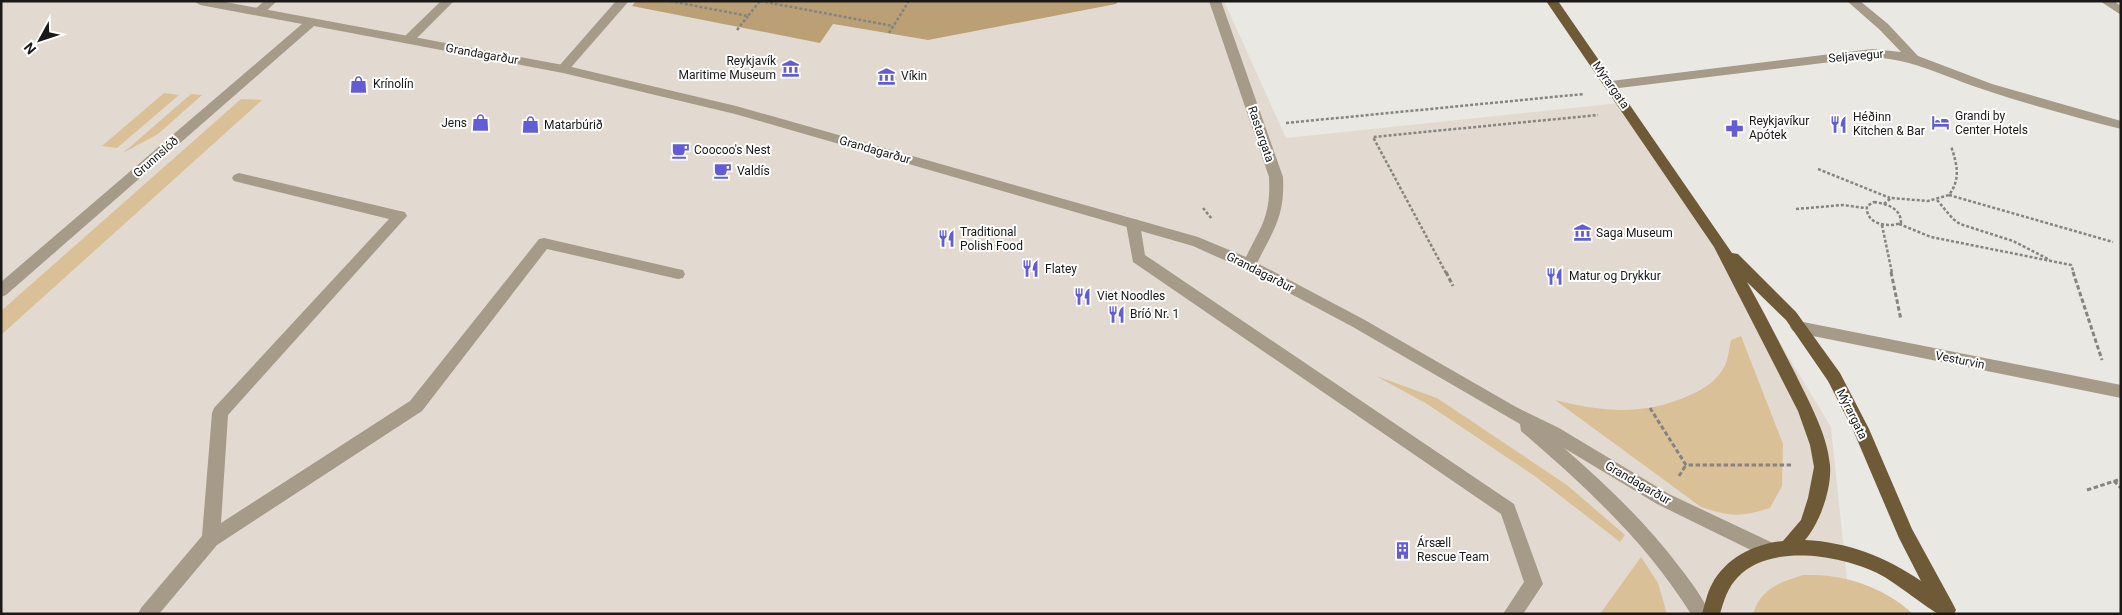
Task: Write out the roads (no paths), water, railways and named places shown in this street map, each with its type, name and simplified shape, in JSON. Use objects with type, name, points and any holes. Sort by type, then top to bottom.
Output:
[{"type":"main road","name":"Mýrargata","points":[[1552,1],[1720,244],[1802,402],[1818,445],[1822,468],[1817,498],[1808,524],[1789,547]]},
{"type":"main road","name":"Mýrargata","points":[[1720,244],[1791,316],[1834,377],[1861,429],[1905,533],[1949,612]]},
{"type":"main road","points":[[1711,614],[1713,600],[1725,577],[1744,561],[1769,550],[1789,547],[1827,549],[1868,560],[1909,581],[1949,612]]},
{"type":"street","name":"Grandagarður","points":[[200,1],[563,69],[736,110],[1198,242],[1249,265],[1358,323],[1510,412],[1554,433],[1664,499],[1769,550]]},
{"type":"street","points":[[258,12],[271,1]]},
{"type":"street","points":[[408,40],[448,1]]},
{"type":"street","points":[[563,69],[622,1]]},
{"type":"street","name":"Rastargata","points":[[1215,1],[1276,177],[1278,199],[1274,215],[1249,265]]},
{"type":"street","points":[[1853,1],[1884,27],[1913,58]]},
{"type":"street","points":[[2106,1],[2121,12]]},
{"type":"street","name":"Grunnslóð","points":[[1,291],[311,22]]},
{"type":"street","name":"Seljavegur","points":[[1611,85],[1872,53],[1913,58],[1933,64],[1988,87],[2121,125]]},
{"type":"street","points":[[211,539],[220,413],[400,216],[239,178]]},
{"type":"street","points":[[1134,224],[1138,258],[1508,509],[1534,584],[1512,614]]},
{"type":"street","points":[[147,614],[211,539],[416,406],[544,243],[678,274]]},
{"type":"street","name":"Vesturvin","points":[[1798,327],[2116,392]]},
{"type":"street","name":"Grandagarður","points":[[1510,412],[1579,471],[1642,531],[1664,557],[1701,614]]},
{"type":"place","name":"Reykjavík Maritime Museum","points":[[790,68]]},
{"type":"place","name":"Víkin","points":[[887,76]]},
{"type":"place","name":"Krínolín","points":[[359,84]]},
{"type":"place","name":"Jens","points":[[481,123]]},
{"type":"place","name":"Grandi by Center Hotels","points":[[1941,123]]},
{"type":"place","name":"Héðinn Kitchen & Bar","points":[[1839,124]]},
{"type":"place","name":"Matarbúrið","points":[[530,125]]},
{"type":"place","name":"Reykjavíkur Apótek","points":[[1735,128]]},
{"type":"place","name":"Coocoo's Nest","points":[[680,150]]},
{"type":"place","name":"Valdís","points":[[723,171]]},
{"type":"place","name":"Saga Museum","points":[[1582,233]]},
{"type":"place","name":"Traditional Polish Food","points":[[946,239]]},
{"type":"place","name":"Flatey","points":[[1031,269]]},
{"type":"place","name":"Matur og Drykkur","points":[[1555,276]]},
{"type":"place","name":"Viet Noodles","points":[[1083,296]]},
{"type":"place","name":"Bríó Nr. 1","points":[[1116,314]]},
{"type":"place","name":"Ársæll Rescue Team","points":[[1403,550]]}]
